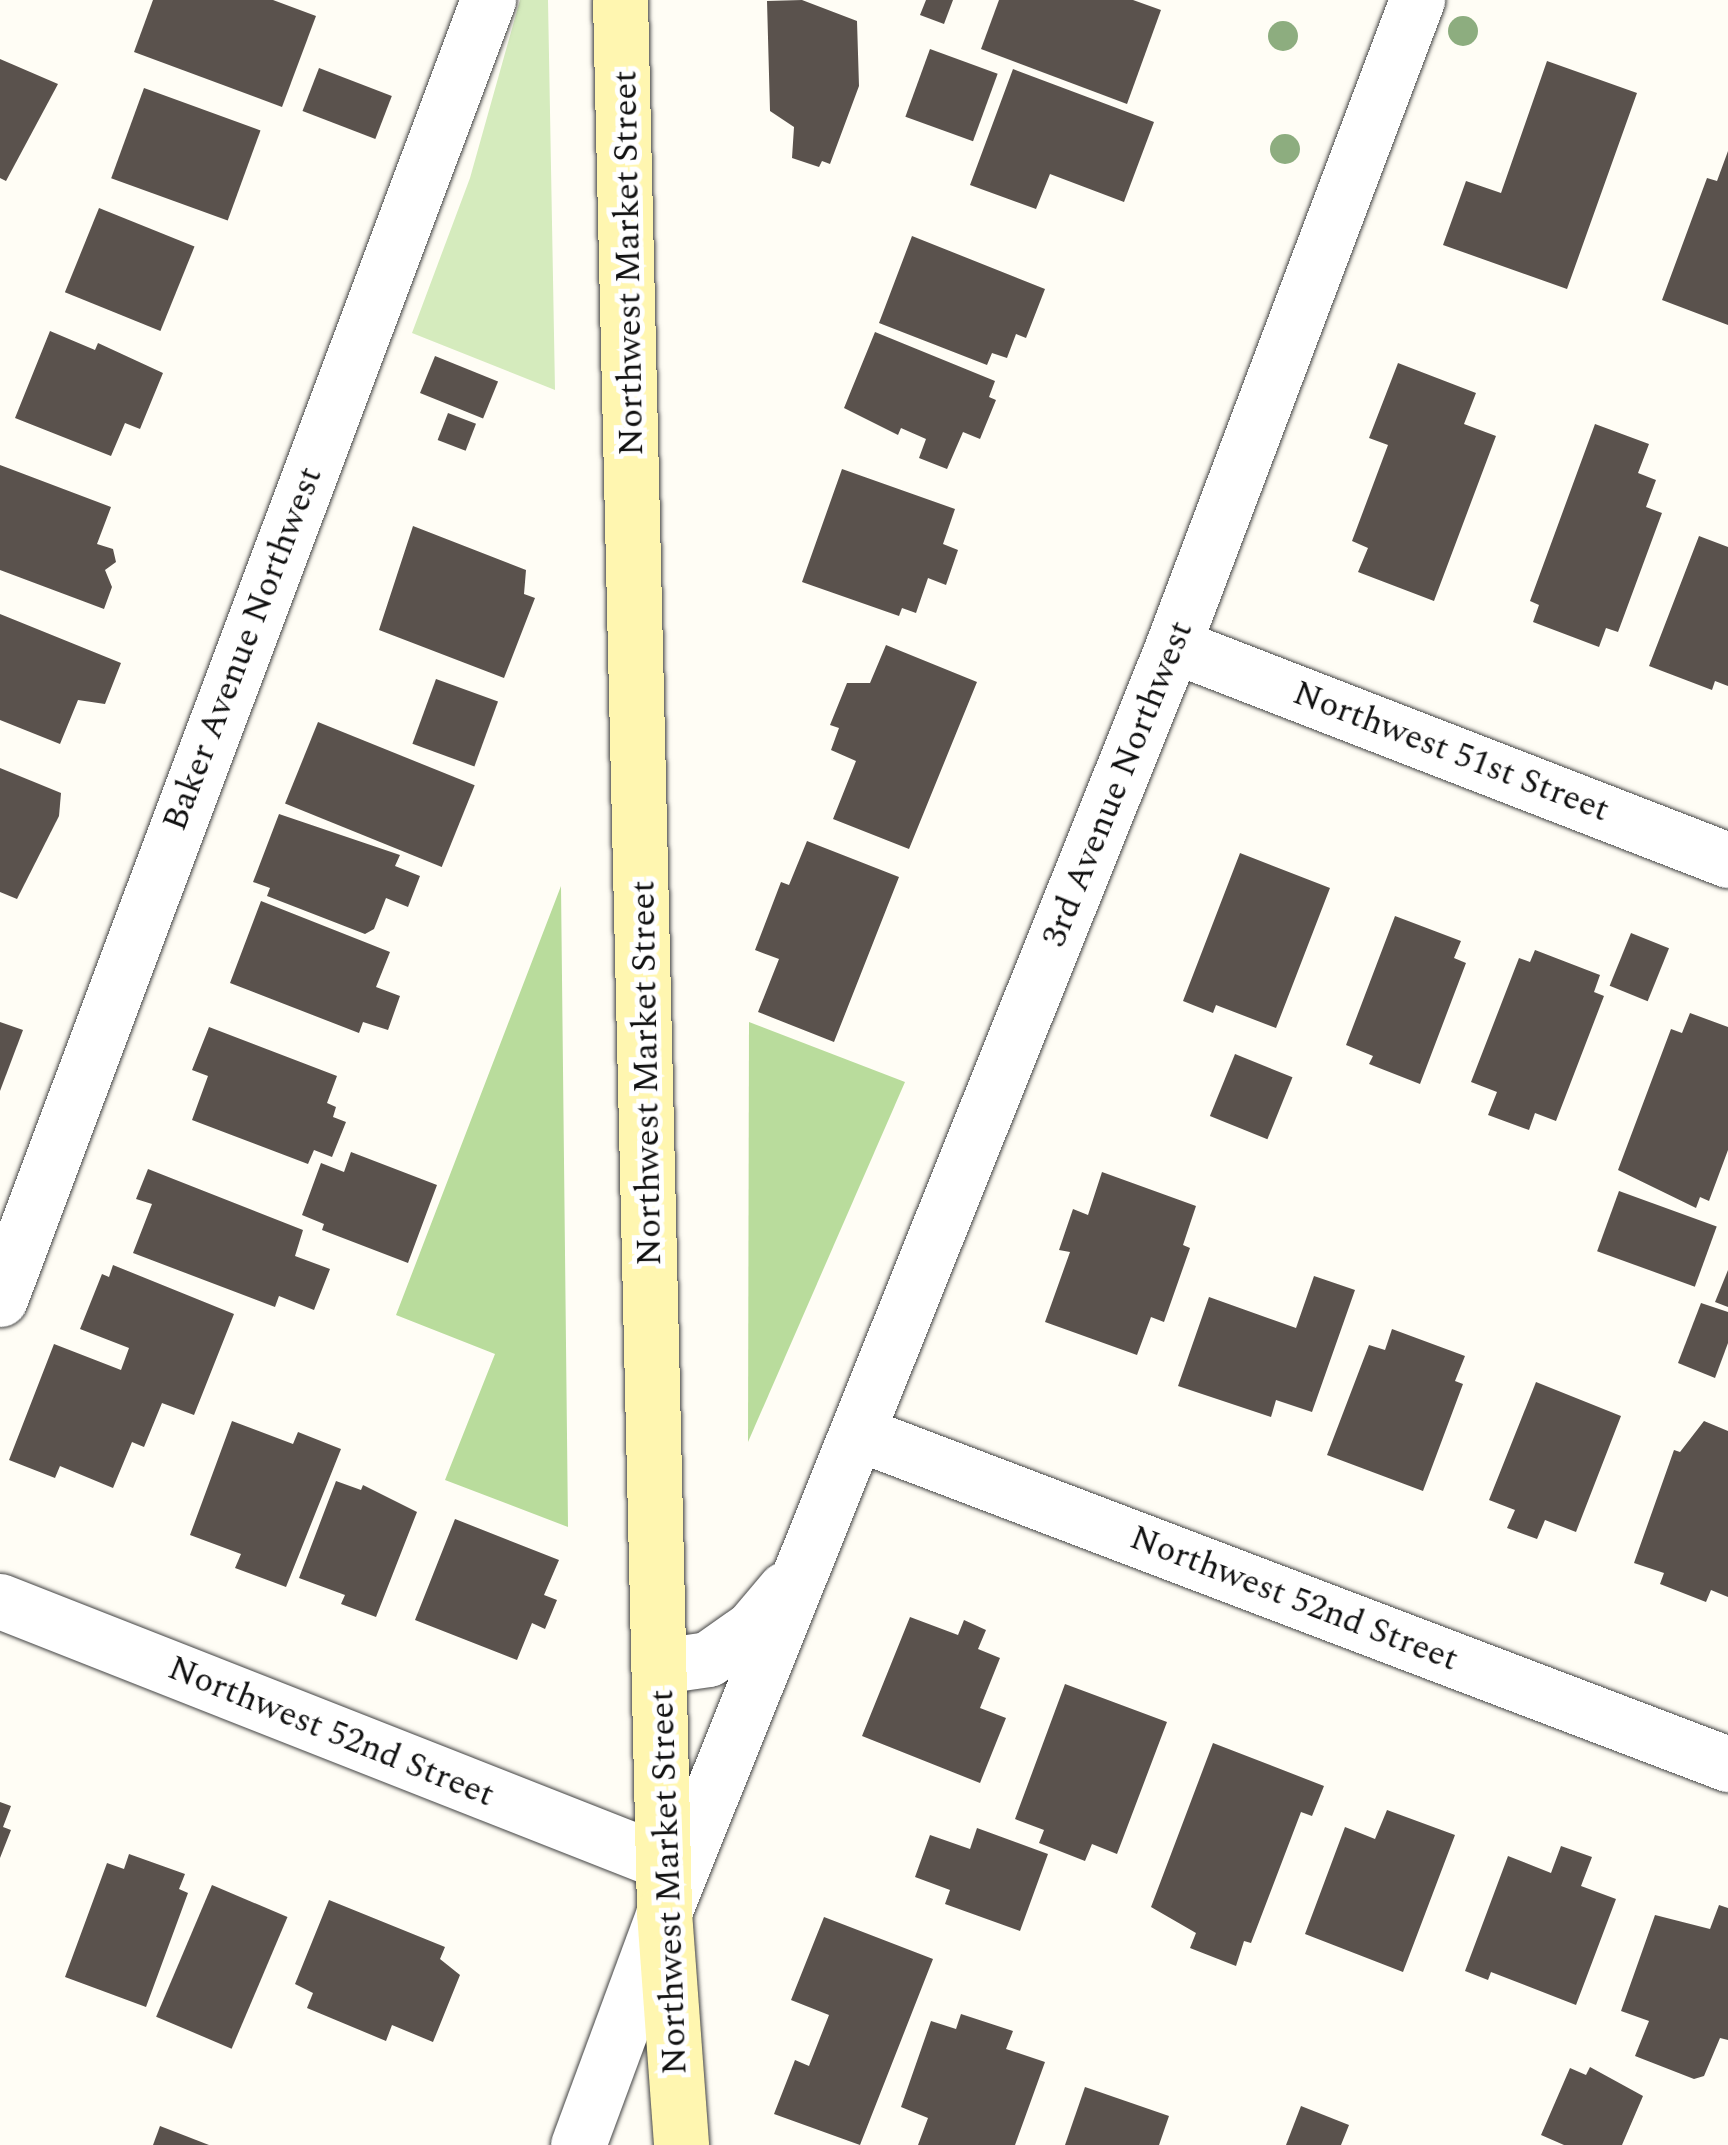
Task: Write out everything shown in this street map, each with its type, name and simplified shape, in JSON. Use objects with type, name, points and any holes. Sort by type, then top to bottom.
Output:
[{"type":"main road","name":"Northwest Market Street","points":[[620,0],[664,1887],[681,2145]]},
{"type":"street","name":"Baker Avenue Northwest","points":[[0,1299],[488,0]]},
{"type":"street","name":"3rd Avenue Northwest","points":[[578,2145],[664,1887],[860,1434],[1173,645],[1417,0]]},
{"type":"street","name":"Northwest 51st Street","points":[[1173,645],[1728,860]]},
{"type":"street","name":"Northwest 52nd Street","points":[[860,1434],[1728,1764]]},
{"type":"street","name":"3rd Avenue Northwest","points":[[660,1666],[708,1659],[752,1628],[806,1564]]},
{"type":"street","name":"Northwest 52nd Street","points":[[0,1602],[664,1887]]},
{"type":"green space","points":[[520,0],[548,0],[555,390],[412,333],[470,178]]},
{"type":"green space","points":[[561,886],[568,1527],[445,1480],[495,1354],[396,1315]]},
{"type":"green space","points":[[749,1022],[905,1082],[748,1442]]},
{"type":"building","points":[[153,0],[273,0],[316,16],[282,107],[134,52]]},
{"type":"building","points":[[802,0],[857,21],[859,86],[830,164],[822,161],[819,167],[792,158],[794,127],[770,111],[767,1]]},
{"type":"building","points":[[926,0],[953,0],[944,24],[920,15]]},
{"type":"building","points":[[999,0],[1133,0],[1161,10],[1127,104],[981,49]]},
{"type":"building","points":[[930,49],[998,74],[973,141],[905,117]]},
{"type":"building","points":[[0,59],[58,84],[6,181],[0,178]]},
{"type":"building","points":[[1547,61],[1637,93],[1567,289],[1443,245],[1466,181],[1501,193]]},
{"type":"building","points":[[319,68],[392,96],[375,139],[303,111]]},
{"type":"building","points":[[1013,69],[1154,122],[1124,202],[1050,174],[1036,209],[970,185]]},
{"type":"building","points":[[144,88],[261,130],[228,221],[111,178]]},
{"type":"building","points":[[1728,151],[1728,325],[1662,300],[1707,178],[1717,181]]},
{"type":"building","points":[[99,208],[194,247],[160,331],[65,292]]},
{"type":"building","points":[[912,236],[1045,289],[1026,338],[1016,334],[1007,358],[992,353],[987,365],[879,323]]},
{"type":"building","points":[[50,331],[95,350],[98,343],[163,373],[140,429],[125,423],[111,456],[15,418]]},
{"type":"building","points":[[875,332],[995,381],[989,397],[996,400],[980,439],[963,432],[947,469],[919,458],[926,439],[901,428],[898,435],[844,408]]},
{"type":"building","points":[[435,356],[498,381],[483,419],[420,393]]},
{"type":"building","points":[[1398,363],[1476,393],[1464,424],[1496,436],[1434,601],[1358,572],[1368,548],[1352,541],[1388,445],[1369,438]]},
{"type":"building","points":[[448,413],[476,424],[466,451],[438,440]]},
{"type":"building","points":[[1595,424],[1649,444],[1638,473],[1656,480],[1646,507],[1662,513],[1618,632],[1606,628],[1599,647],[1533,622],[1539,605],[1530,601]]},
{"type":"building","points":[[0,465],[111,507],[97,544],[113,549],[116,562],[105,570],[112,587],[104,609],[0,570]]},
{"type":"building","points":[[842,469],[955,509],[943,544],[958,550],[946,585],[928,578],[916,613],[902,608],[899,616],[802,582]]},
{"type":"building","points":[[413,526],[526,570],[524,594],[535,598],[504,678],[379,630]]},
{"type":"building","points":[[1699,536],[1728,547],[1728,686],[1715,681],[1712,690],[1649,666]]},
{"type":"building","points":[[0,614],[121,663],[105,704],[78,700],[60,744],[0,720]]},
{"type":"building","points":[[886,645],[977,682],[909,849],[833,819],[856,761],[831,750],[839,728],[830,725],[847,683],[870,683]]},
{"type":"building","points":[[436,679],[498,702],[474,766],[412,744]]},
{"type":"building","points":[[318,722],[475,785],[442,867],[285,804]]},
{"type":"building","points":[[0,768],[61,793],[59,816],[17,899],[0,892]]},
{"type":"building","points":[[279,814],[400,855],[395,866],[420,876],[408,907],[386,898],[374,929],[365,934],[267,896],[270,888],[253,882]]},
{"type":"building","points":[[807,841],[899,877],[834,1042],[758,1012],[779,959],[755,950],[781,882],[789,885]]},
{"type":"building","points":[[1240,853],[1330,888],[1276,1028],[1216,1005],[1213,1013],[1183,1001]]},
{"type":"building","points":[[261,901],[390,952],[376,987],[400,996],[388,1030],[363,1022],[359,1033],[230,983]]},
{"type":"building","points":[[1395,916],[1461,941],[1454,958],[1466,963],[1420,1084],[1369,1064],[1373,1056],[1346,1045]]},
{"type":"building","points":[[1631,933],[1669,948],[1648,1001],[1610,986]]},
{"type":"building","points":[[1535,950],[1600,975],[1594,992],[1604,996],[1556,1121],[1535,1113],[1529,1130],[1488,1115],[1497,1092],[1471,1082],[1519,958],[1530,962]]},
{"type":"building","points":[[1690,1013],[1728,1027],[1728,1150],[1709,1201],[1700,1197],[1696,1208],[1618,1170],[1671,1029],[1682,1033]]},
{"type":"building","points":[[0,1022],[23,1030],[0,1091]]},
{"type":"building","points":[[209,1027],[337,1076],[327,1103],[336,1107],[333,1117],[346,1122],[332,1157],[314,1150],[308,1164],[192,1120],[208,1076],[192,1070]]},
{"type":"building","points":[[1235,1054],[1292,1077],[1267,1139],[1210,1116]]},
{"type":"building","points":[[351,1152],[437,1185],[408,1263],[322,1230],[324,1224],[302,1215],[321,1163],[344,1172]]},
{"type":"building","points":[[148,1169],[303,1230],[295,1256],[330,1269],[314,1310],[279,1296],[275,1307],[133,1253],[152,1204],[136,1199]]},
{"type":"building","points":[[1102,1172],[1196,1206],[1183,1245],[1190,1248],[1164,1322],[1151,1317],[1137,1355],[1045,1322],[1070,1252],[1059,1250],[1073,1209],[1088,1215]]},
{"type":"building","points":[[1619,1191],[1717,1227],[1695,1287],[1597,1251]]},
{"type":"building","points":[[113,1265],[234,1314],[194,1415],[162,1403],[144,1447],[132,1442],[113,1488],[60,1466],[55,1478],[9,1460],[54,1344],[121,1370],[129,1348],[80,1329],[102,1274],[109,1277]]},
{"type":"building","points":[[1728,1270],[1728,1307],[1715,1302]]},
{"type":"building","points":[[1314,1276],[1355,1290],[1312,1412],[1276,1400],[1271,1417],[1178,1386],[1209,1297],[1296,1328]]},
{"type":"building","points":[[1701,1303],[1728,1312],[1728,1343],[1715,1378],[1678,1363]]},
{"type":"building","points":[[1392,1329],[1465,1356],[1455,1381],[1463,1384],[1423,1491],[1327,1455],[1369,1345],[1385,1350]]},
{"type":"building","points":[[1536,1382],[1621,1416],[1576,1532],[1545,1520],[1537,1539],[1507,1528],[1515,1510],[1489,1500]]},
{"type":"building","points":[[232,1421],[293,1444],[298,1432],[341,1449],[286,1587],[235,1568],[241,1554],[190,1535]]},
{"type":"building","points":[[1704,1421],[1728,1431],[1728,1597],[1711,1590],[1706,1602],[1660,1584],[1664,1573],[1634,1563],[1674,1450],[1680,1452]]},
{"type":"building","points":[[336,1481],[361,1490],[363,1485],[417,1512],[376,1617],[341,1604],[345,1595],[299,1578]]},
{"type":"building","points":[[455,1519],[559,1560],[544,1595],[557,1600],[545,1629],[532,1623],[517,1660],[415,1620]]},
{"type":"building","points":[[910,1617],[958,1635],[964,1620],[986,1630],[978,1649],[1000,1658],[980,1708],[1006,1718],[980,1783],[862,1736]]},
{"type":"building","points":[[1065,1684],[1167,1722],[1117,1854],[1092,1844],[1085,1861],[1039,1843],[1044,1830],[1015,1819]]},
{"type":"building","points":[[1213,1743],[1324,1786],[1312,1816],[1301,1812],[1251,1943],[1244,1941],[1236,1966],[1190,1948],[1196,1933],[1151,1907]]},
{"type":"building","points":[[0,1802],[11,1806],[3,1827],[11,1830],[0,1858]]},
{"type":"building","points":[[1387,1810],[1455,1835],[1403,1972],[1305,1934],[1345,1827],[1375,1839]]},
{"type":"building","points":[[977,1828],[1048,1854],[1020,1931],[945,1904],[950,1890],[915,1877],[930,1835],[970,1849]]},
{"type":"building","points":[[1561,1846],[1592,1857],[1581,1886],[1616,1899],[1576,2005],[1491,1972],[1488,1980],[1465,1971],[1508,1856],[1551,1873]]},
{"type":"building","points":[[129,1854],[185,1874],[179,1889],[188,1893],[146,2007],[65,1977],[107,1863],[124,1869]]},
{"type":"building","points":[[212,1885],[287,1917],[232,2049],[156,2017]]},
{"type":"building","points":[[329,1900],[445,1947],[440,1959],[460,1975],[433,2042],[392,2025],[386,2041],[307,2008],[313,1993],[295,1984]]},
{"type":"building","points":[[1719,1905],[1728,1908],[1728,2040],[1720,2038],[1704,2076],[1694,2079],[1635,2056],[1649,2021],[1621,2011],[1655,1915],[1710,1929]]},
{"type":"building","points":[[824,1917],[933,1959],[860,2145],[774,2114],[795,2060],[809,2066],[829,2015],[791,2000]]},
{"type":"building","points":[[961,2014],[1013,2031],[1006,2049],[1045,2062],[1015,2145],[918,2145],[928,2118],[901,2107],[931,2021],[956,2029]]},
{"type":"building","points":[[1590,2067],[1643,2096],[1622,2145],[1564,2145],[1541,2135],[1570,2068],[1586,2075]]},
{"type":"building","points":[[1085,2087],[1169,2116],[1159,2145],[1065,2145]]},
{"type":"building","points":[[1301,2106],[1349,2125],[1341,2145],[1286,2145]]},
{"type":"building","points":[[160,2126],[209,2145],[153,2145]]}]
